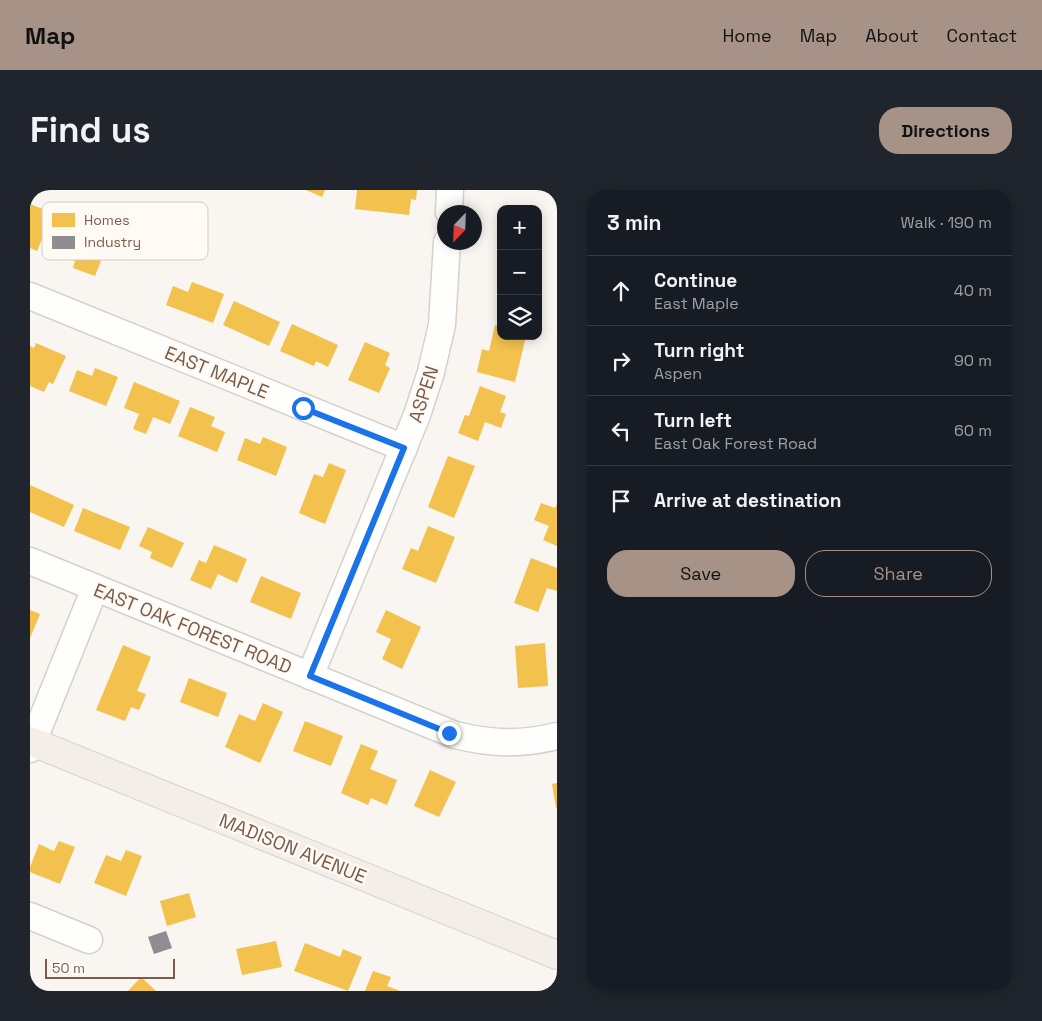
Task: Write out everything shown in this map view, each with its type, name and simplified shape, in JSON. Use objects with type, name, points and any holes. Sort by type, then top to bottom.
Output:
[{"type":"main road","name":"MADISON AVENUE","points":[[31,744],[557,956]]},
{"type":"street","points":[[449,205],[450,190]]},
{"type":"street","name":"ASPEN","points":[[310,676],[404,448],[431,372],[442,325],[447,250]]},
{"type":"street","name":"EAST MAPLE","points":[[30,296],[404,448]]},
{"type":"street","name":"EAST OAK FOREST ROAD","points":[[30,562],[455,735],[502,743],[532,742],[557,736]]},
{"type":"street","points":[[31,744],[95,588]]},
{"type":"street","points":[[30,916],[89,940]]},
{"type":"building: Homes","points":[[306,190],[325,190],[322,197]]},
{"type":"building: Homes","points":[[357,190],[417,190],[416,200],[411,199],[409,215],[355,209]]},
{"type":"building: Homes","points":[[30,204],[42,209],[42,239],[37,251],[30,248]]},
{"type":"building: Homes","points":[[73,260],[101,260],[95,276],[73,268],[75,261]]},
{"type":"building: Homes","points":[[192,282],[224,294],[213,323],[166,305],[173,286],[188,292]]},
{"type":"building: Homes","points":[[234,301],[280,322],[269,346],[223,325]]},
{"type":"building: Homes","points":[[292,324],[338,345],[328,367],[316,361],[314,366],[280,351]]},
{"type":"building: Homes","points":[[495,325],[497,325],[497,340],[525,340],[515,382],[477,372],[482,349],[489,351]]},
{"type":"building: Homes","points":[[365,342],[390,353],[385,365],[390,368],[379,393],[348,380]]},
{"type":"building: Homes","points":[[36,343],[66,356],[53,384],[49,382],[44,392],[30,386],[30,346],[34,348]]},
{"type":"building: Homes","points":[[95,368],[118,377],[106,406],[69,391],[77,370],[92,376]]},
{"type":"building: Homes","points":[[134,382],[180,401],[170,424],[153,417],[146,434],[133,429],[139,414],[124,408]]},
{"type":"building: Homes","points":[[480,386],[506,396],[500,412],[506,414],[501,428],[485,422],[478,441],[458,433],[465,415],[469,416]]},
{"type":"building: Homes","points":[[190,407],[215,417],[211,426],[225,432],[217,452],[178,436]]},
{"type":"building: Homes","points":[[263,437],[287,447],[276,476],[237,460],[245,438],[260,444]]},
{"type":"building: Homes","points":[[448,456],[475,466],[454,518],[428,507]]},
{"type":"building: Homes","points":[[329,463],[346,470],[325,524],[299,513],[314,474],[323,477]]},
{"type":"building: Homes","points":[[30,485],[74,505],[64,527],[30,512]]},
{"type":"building: Homes","points":[[541,503],[555,508],[557,504],[557,546],[543,540],[549,526],[534,520]]},
{"type":"building: Homes","points":[[83,508],[130,527],[120,550],[74,531]]},
{"type":"building: Homes","points":[[428,526],[455,537],[436,583],[402,569],[411,548],[418,551]]},
{"type":"building: Homes","points":[[148,527],[184,543],[172,568],[150,558],[152,552],[139,546]]},
{"type":"building: Homes","points":[[214,545],[247,559],[237,583],[218,574],[211,589],[190,580],[199,560],[206,563]]},
{"type":"building: Homes","points":[[531,558],[557,568],[557,591],[547,588],[538,612],[514,603]]},
{"type":"building: Homes","points":[[261,576],[301,593],[291,619],[250,602]]},
{"type":"building: Homes","points":[[30,610],[40,614],[30,638]]},
{"type":"building: Homes","points":[[386,610],[421,627],[402,669],[382,659],[391,639],[376,632]]},
{"type":"building: Homes","points":[[545,643],[548,686],[518,688],[515,646]]},
{"type":"building: Homes","points":[[123,645],[151,657],[137,691],[146,694],[139,710],[131,707],[125,721],[96,710]]},
{"type":"building: Homes","points":[[189,678],[227,693],[218,717],[180,702]]},
{"type":"building: Homes","points":[[263,703],[283,712],[260,763],[225,747],[239,714],[255,721]]},
{"type":"building: Homes","points":[[305,721],[343,736],[331,766],[293,751]]},
{"type":"building: Homes","points":[[361,744],[378,751],[370,769],[397,780],[387,805],[371,798],[368,805],[341,793]]},
{"type":"building: Homes","points":[[430,770],[456,782],[439,817],[414,806]]},
{"type":"building: Homes","points":[[557,783],[557,808],[556,808],[552,784]]},
{"type":"building: Homes","points":[[59,841],[75,847],[60,884],[30,872],[30,867],[39,844],[54,851]]},
{"type":"building: Homes","points":[[126,850],[142,856],[126,896],[94,883],[106,855],[121,861]]},
{"type":"building: Homes","points":[[189,893],[196,917],[167,926],[160,901]]},
{"type":"building: Homes","points":[[276,941],[282,967],[242,975],[236,949]]},
{"type":"building: Homes","points":[[305,943],[340,957],[343,949],[362,957],[348,991],[294,971]]},
{"type":"building: Homes","points":[[373,971],[391,977],[387,986],[400,991],[365,991]]},
{"type":"building: Homes","points":[[141,977],[156,991],[128,991]]},
{"type":"building: Industry","points":[[166,931],[172,948],[154,954],[148,937]]},
{"type":"route","points":[[303,408],[404,448],[310,676],[449,733]]}]
